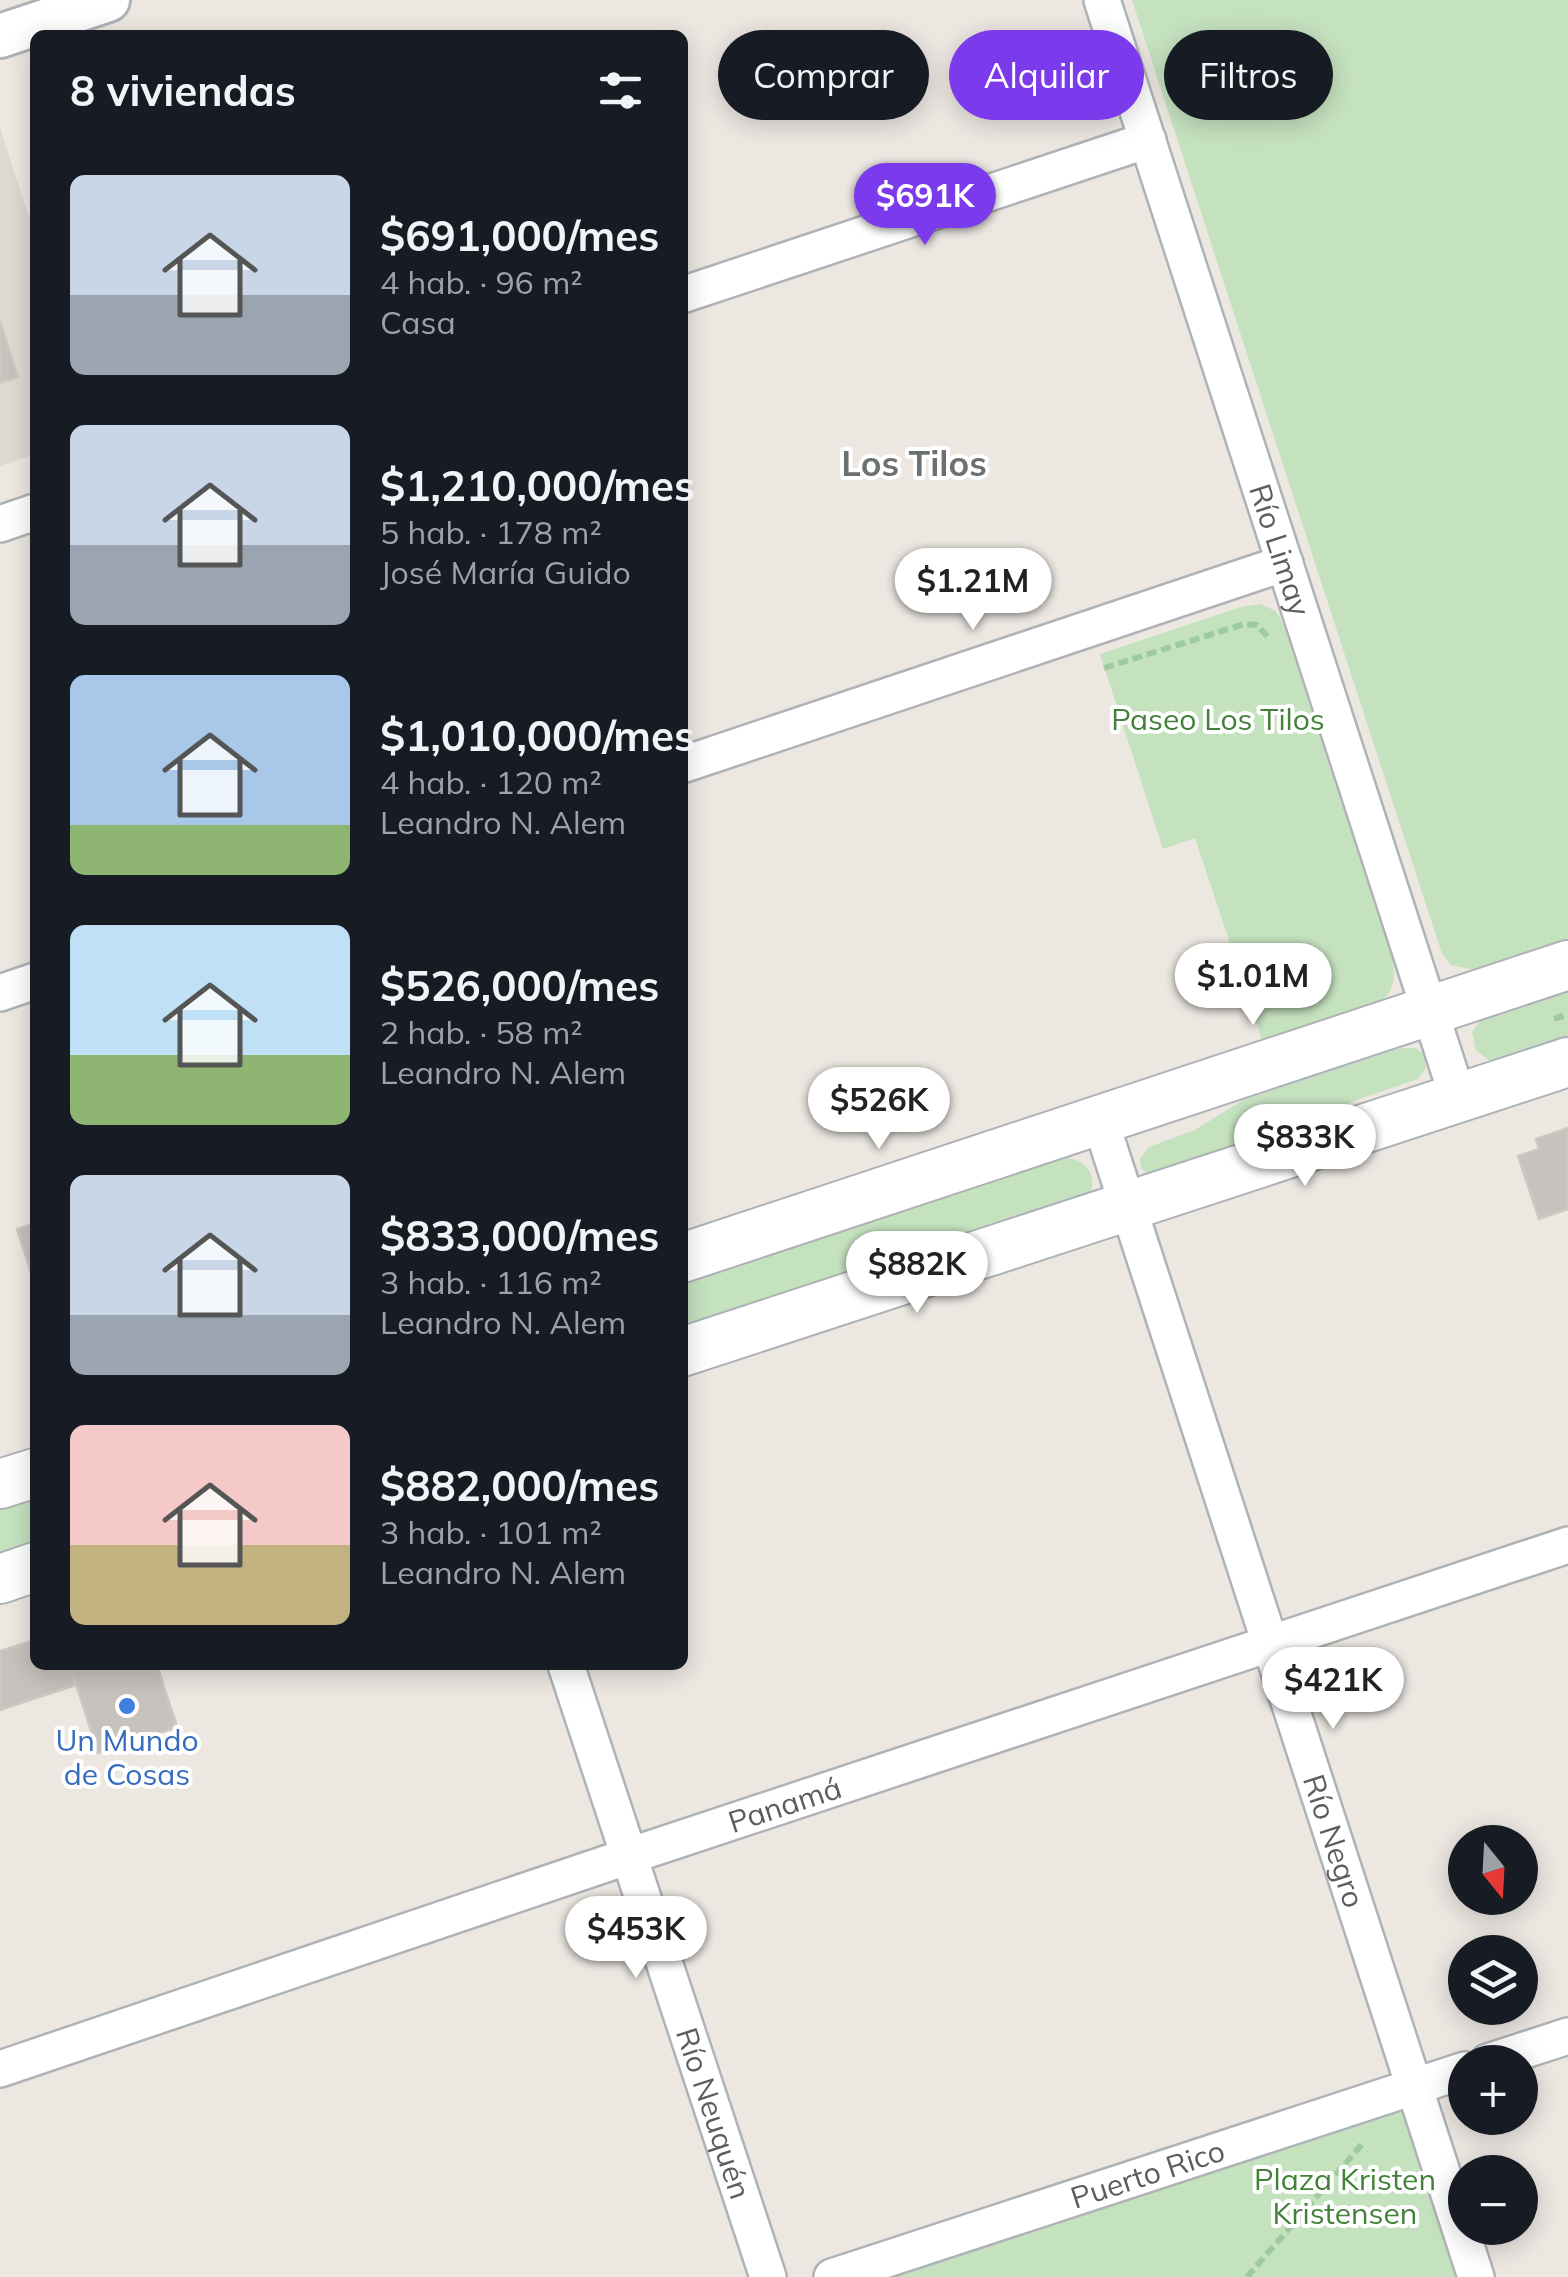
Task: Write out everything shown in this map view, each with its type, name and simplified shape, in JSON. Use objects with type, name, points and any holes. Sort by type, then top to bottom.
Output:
[{"type":"main road","points":[[688,1256],[1568,965]]},
{"type":"main road","points":[[688,1350],[1568,1062]]},
{"type":"main road","points":[[0,1484],[30,1475]]},
{"type":"main road","points":[[0,1579],[30,1569]]},
{"type":"street","points":[[21,26],[108,0]]},
{"type":"street","name":"Río Limay","points":[[1102,0],[1458,1098]]},
{"type":"street","points":[[688,293],[1148,140]]},
{"type":"street","points":[[0,524],[30,514]]},
{"type":"street","points":[[688,763],[1285,563]]},
{"type":"street","points":[[0,993],[30,983]]},
{"type":"street","name":"Río Negro","points":[[1100,1120],[1476,2277]]},
{"type":"street","name":"Panamá","points":[[0,2069],[1568,1545]]},
{"type":"street","name":"Río Neuquén","points":[[568,1670],[768,2277]]},
{"type":"street","points":[[1538,2046],[1568,2036]]},
{"type":"street","name":"Puerto Rico","points":[[832,2277],[1448,2075]]},
{"type":"path","points":[[1104,668],[1244,624],[1257,625],[1269,640]]},
{"type":"path","points":[[1247,2277],[1372,2133]]},
{"type":"shaded area","points":[[0,128],[30,221],[30,456],[0,466]]},
{"type":"green space","points":[[1132,0],[1568,0],[1568,940],[1475,970],[1451,965],[1442,954],[1171,120],[1333,120],[1333,30],[1164,30],[1164,98]]},
{"type":"green space","name":"Paseo Los Tilos","points":[[1260,604],[1276,611],[1283,624],[1394,972],[1391,989],[1378,1004],[1263,1043],[1195,838],[1163,849],[1100,654]]},
{"type":"green space","points":[[1568,989],[1568,1040],[1492,1062],[1476,1051],[1472,1032],[1484,1016]]},
{"type":"green space","points":[[1400,1048],[1416,1048],[1424,1055],[1426,1068],[1418,1079],[1353,1101],[1319,1122],[1152,1178],[1141,1168],[1140,1158],[1149,1147],[1195,1130],[1243,1100]]},
{"type":"green space","points":[[1069,1158],[1087,1167],[1092,1178],[1088,1198],[688,1330],[688,1276],[848,1222]]},
{"type":"green space","points":[[30,1499],[30,1549],[0,1559],[0,1508]]},
{"type":"green space","name":"Plaza Kristen Kristensen","points":[[1399,2094],[1455,2277],[836,2277]]},
{"type":"building","points":[[0,322],[18,377],[0,383]]},
{"type":"building","points":[[1568,1128],[1568,1209],[1539,1219],[1518,1156],[1539,1149],[1536,1139]]},
{"type":"building","points":[[30,1225],[30,1269],[17,1229]]},
{"type":"building","points":[[30,1642],[30,1670],[72,1670],[76,1685],[0,1710],[0,1651]]},
{"type":"building","name":"Un Mundo de Cosas","points":[[72,1670],[159,1670],[177,1727],[98,1753]]},
{"type":"place","name":"Un Mundo de Cosas","points":[[127,1706]]},
{"type":"district","name":"Los Tilos","points":[[914,463]]}]
